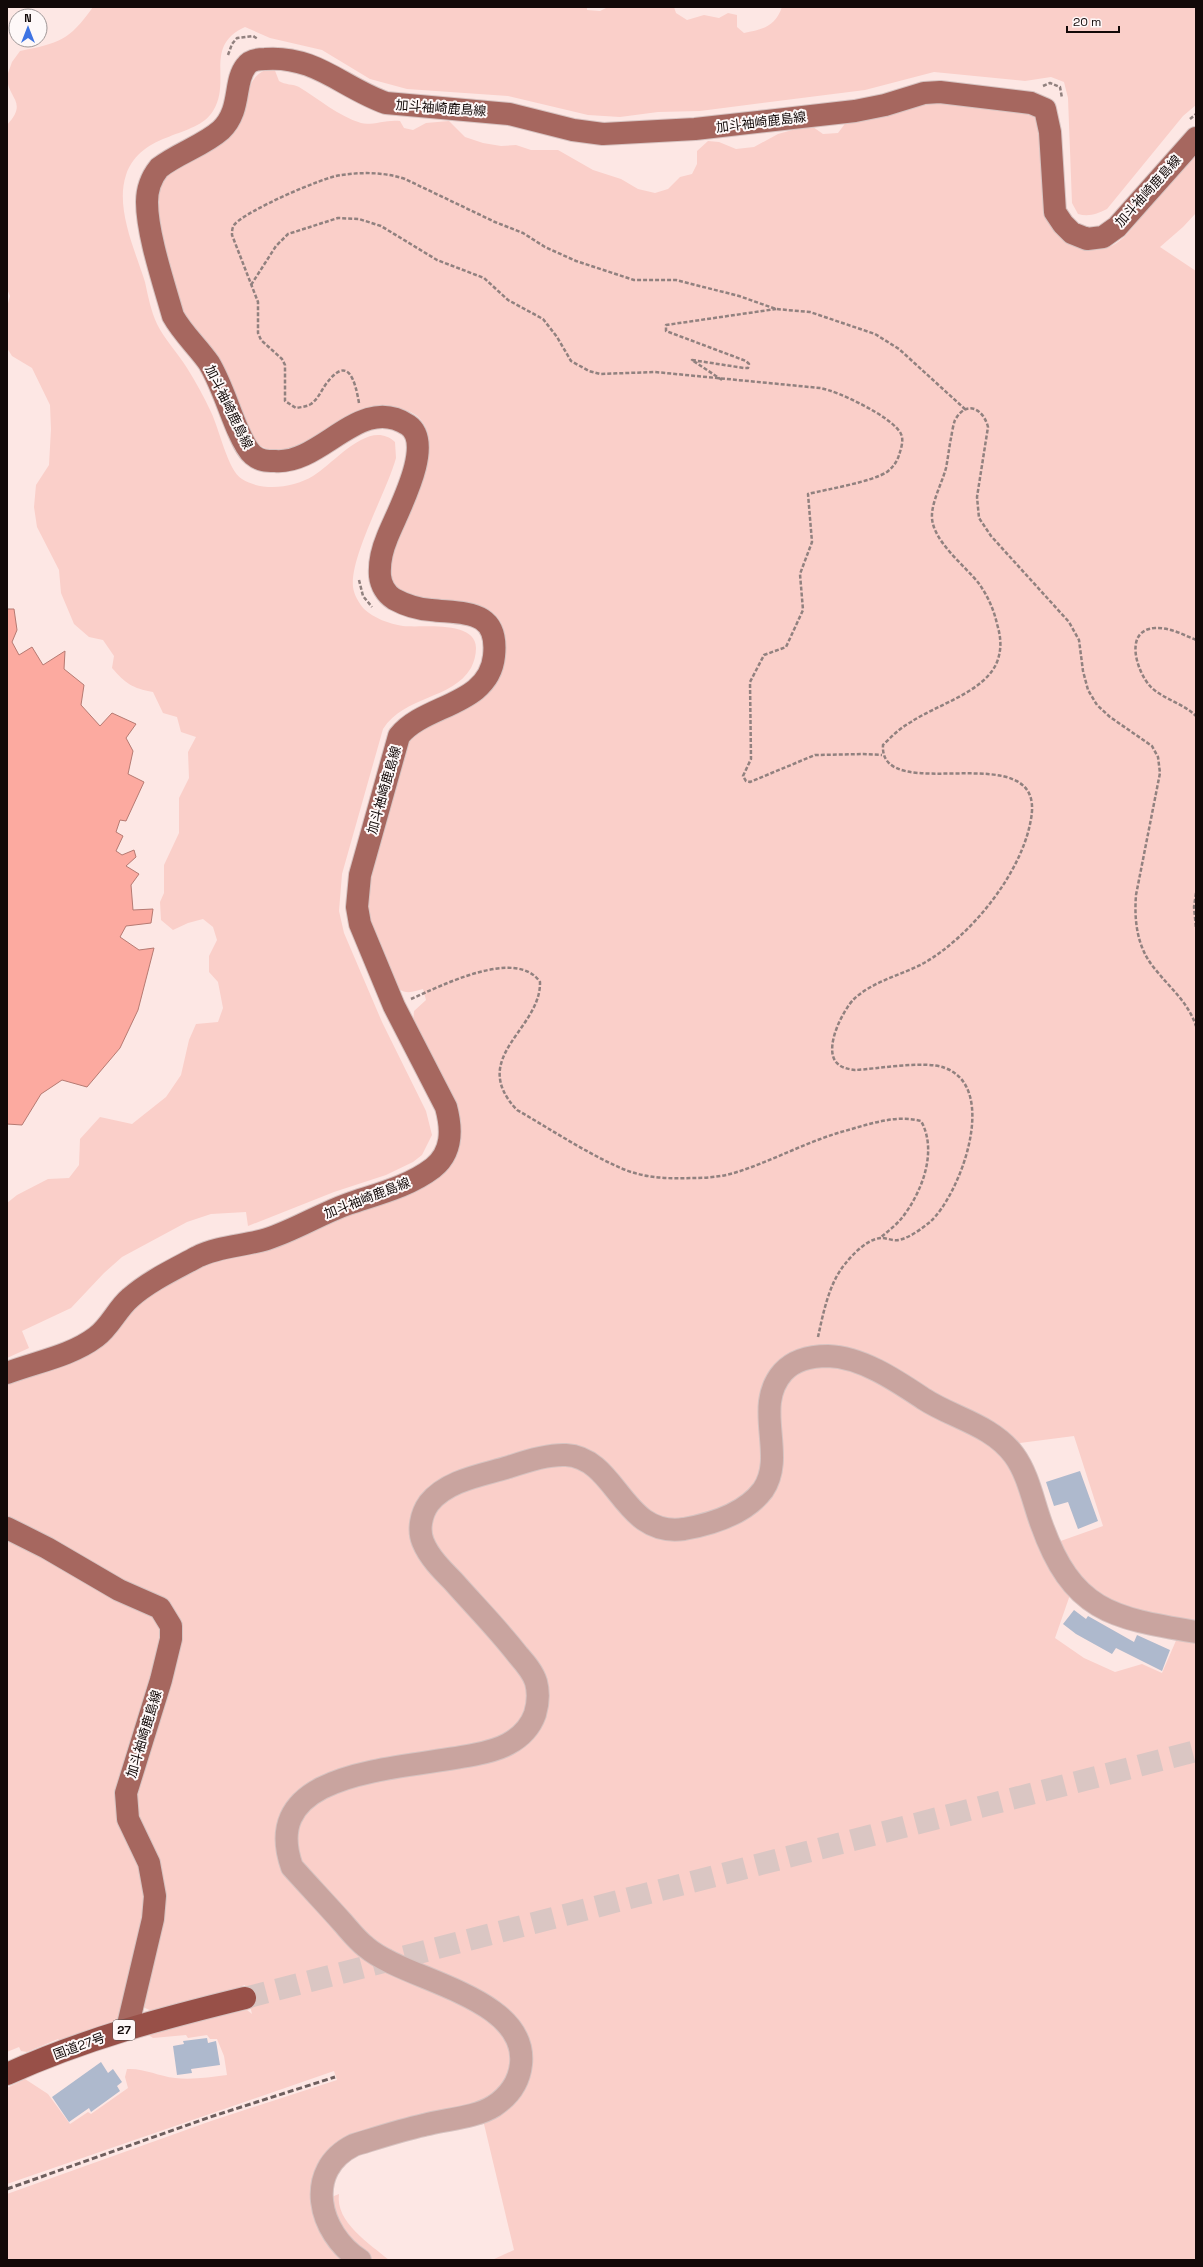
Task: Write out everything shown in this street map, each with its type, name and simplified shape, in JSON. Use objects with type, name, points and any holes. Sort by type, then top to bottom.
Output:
[{"type":"highway","name":"国道27号","points":[[7,2074],[65,2050],[126,2029],[245,1998]]},
{"type":"main road","name":"加斗袖崎鹿島線","points":[[7,1373],[68,1351],[97,1337],[129,1298],[198,1257],[215,1250],[267,1239],[347,1204],[387,1192],[434,1168],[442,1159],[448,1148],[450,1122],[446,1107],[394,1006],[360,924],[357,907],[360,875],[399,736],[415,721],[467,696],[481,684],[490,672],[494,658],[494,642],[490,627],[480,617],[465,612],[430,610],[406,606],[390,596],[381,583],[379,566],[386,540],[413,474],[418,454],[416,439],[410,426],[396,418],[378,417],[362,422],[341,432],[305,457],[284,462],[262,460],[252,454],[240,436],[209,364],[173,316],[150,223],[147,202],[152,177],[167,162],[221,130],[233,114],[242,74],[247,64],[257,60],[273,58],[296,61],[318,67],[370,97],[386,103],[509,114],[573,130],[604,134],[695,129],[855,111],[885,105],[924,93],[940,92],[1031,103],[1045,109],[1050,132],[1055,212],[1063,224],[1072,233],[1087,239],[1103,237],[1117,227],[1190,131]]},
{"type":"main road","name":"加斗袖崎鹿島線","points":[[7,1528],[47,1548],[119,1590],[160,1608],[171,1626],[171,1639],[161,1680],[126,1793],[128,1819],[149,1863],[155,1896],[153,1919],[126,2029]]},
{"type":"street","points":[[360,2260],[339,2243],[331,2232],[324,2213],[322,2198],[323,2183],[332,2162],[345,2149],[354,2145],[423,2125],[469,2115],[492,2107],[507,2096],[515,2085],[520,2073],[521,2062],[518,2045],[501,2018],[478,2001],[405,1970],[382,1958],[366,1947],[292,1867],[287,1854],[287,1836],[290,1821],[303,1802],[324,1787],[347,1778],[380,1769],[495,1750],[507,1745],[526,1732],[536,1711],[538,1695],[535,1679],[527,1666],[434,1561],[423,1542],[422,1523],[427,1505],[451,1485],[521,1463],[566,1455],[584,1459],[599,1471],[642,1520],[654,1527],[669,1530],[685,1529],[725,1518],[736,1513],[751,1502],[763,1490],[768,1478],[771,1441],[768,1414],[770,1395],[774,1384],[790,1366],[813,1357],[839,1357],[870,1368],[906,1386],[940,1408],[978,1426],[999,1440],[1013,1454],[1024,1474],[1055,1558],[1066,1577],[1082,1593],[1094,1602],[1130,1619],[1196,1632]]},
{"type":"path","points":[[228,61],[232,44],[237,38],[253,36],[260,40]]},
{"type":"path","points":[[1036,87],[1050,83],[1060,87],[1062,99]]},
{"type":"path","points":[[1190,131],[1196,114]]},
{"type":"path","points":[[362,422],[356,389],[351,374],[347,370],[335,373],[317,399],[310,404],[296,408],[289,405],[285,401],[285,365],[282,359],[261,340],[258,333],[258,302],[232,235],[232,229],[235,223],[264,206],[329,177],[368,172],[394,175],[495,222],[512,228],[545,247],[576,261],[634,280],[676,280],[739,296],[776,309]]},
{"type":"path","points":[[251,285],[276,246],[288,234],[338,218],[359,219],[381,226],[437,260],[484,278],[508,300],[543,319],[557,336],[571,361],[584,369],[600,374],[655,372],[833,390],[886,420],[900,433],[901,449],[898,459],[886,472],[808,494],[812,542],[800,574],[803,610],[786,647],[764,655],[750,682],[751,759],[743,776],[746,781],[750,782],[815,755],[863,754],[882,756]]},
{"type":"path","points":[[723,380],[693,363],[692,360],[744,368],[748,368],[749,364],[666,331],[666,325],[776,309],[810,312],[875,334],[899,349],[966,410]]},
{"type":"path","points":[[880,1238],[898,1240],[917,1232],[932,1220],[948,1197],[961,1171],[969,1145],[972,1111],[968,1090],[958,1076],[946,1068],[932,1065],[855,1070],[844,1068],[835,1061],[832,1049],[837,1027],[844,1011],[855,998],[871,988],[939,954],[983,911],[997,894],[1014,866],[1030,824],[1032,803],[1029,791],[1018,781],[1006,776],[910,772],[888,764],[882,756],[883,745],[895,733],[912,721],[957,697],[988,676],[997,663],[1001,650],[1000,636],[990,602],[965,567],[939,540],[934,527],[932,514],[946,468],[955,421],[970,408],[978,409],[986,417],[988,427],[977,497],[979,518],[991,536],[1069,622],[1079,640],[1083,671],[1088,690],[1097,705],[1152,746],[1158,757],[1160,773],[1136,895],[1137,928],[1145,954],[1154,968],[1183,1000],[1196,1026]]},
{"type":"path","points":[[359,576],[359,586],[363,596],[373,609]]},
{"type":"path","points":[[1196,640],[1172,631],[1155,628],[1143,631],[1135,642],[1136,656],[1140,672],[1151,687],[1196,716]]},
{"type":"path","points":[[1196,893],[1194,907],[1196,928]]},
{"type":"path","points":[[394,1006],[468,975],[485,971],[502,968],[519,968],[535,975],[540,982],[540,990],[500,1065],[500,1083],[507,1099],[517,1110],[595,1155],[624,1169],[645,1175],[667,1179],[704,1178],[732,1173],[826,1137],[873,1124],[908,1118],[921,1121],[928,1133],[929,1152],[924,1176],[913,1201],[901,1220],[880,1238],[858,1250],[843,1265],[825,1306],[813,1357]]},
{"type":"shaded area","points":[[93,7],[587,7],[587,10],[600,11],[608,7],[674,7],[676,13],[687,20],[704,15],[719,18],[728,13],[737,15],[737,27],[744,33],[768,26],[776,19],[782,7],[1196,7],[1196,105],[1183,116],[1107,209],[1096,214],[1086,215],[1078,214],[1072,203],[1068,98],[1064,82],[1051,77],[1025,81],[934,72],[865,90],[700,111],[658,112],[620,117],[588,115],[508,96],[407,89],[370,79],[322,50],[270,38],[245,27],[232,35],[225,44],[221,54],[220,88],[218,100],[213,111],[205,120],[194,126],[156,142],[144,150],[134,160],[126,175],[123,188],[125,215],[132,243],[145,282],[151,309],[157,324],[163,335],[180,357],[203,395],[214,419],[228,459],[237,474],[242,479],[259,486],[287,486],[313,476],[352,445],[363,439],[374,435],[385,436],[395,442],[396,458],[357,558],[353,587],[356,596],[364,609],[377,618],[392,624],[458,629],[467,633],[474,639],[476,648],[475,658],[471,668],[463,678],[441,692],[403,710],[392,718],[383,729],[342,874],[339,911],[344,933],[382,1022],[426,1111],[432,1135],[422,1155],[413,1162],[386,1175],[334,1192],[248,1226],[246,1212],[211,1214],[187,1222],[122,1257],[104,1273],[71,1308],[22,1331],[29,1348],[7,1358],[7,1203],[17,1195],[48,1179],[69,1178],[79,1165],[80,1139],[100,1117],[132,1124],[166,1097],[181,1075],[189,1040],[196,1024],[218,1022],[223,1008],[218,982],[209,972],[209,956],[217,940],[213,927],[203,919],[188,923],[173,930],[161,920],[160,902],[164,893],[164,865],[179,833],[179,798],[189,778],[188,752],[196,737],[181,732],[177,717],[163,713],[153,692],[134,687],[126,682],[112,668],[114,656],[103,640],[89,637],[74,624],[61,593],[59,570],[37,527],[34,507],[36,485],[49,465],[51,429],[50,405],[32,368],[12,356],[7,348],[7,307],[10,296],[7,289],[7,125],[13,117],[17,105],[10,90],[7,76],[12,62],[20,51],[34,48],[48,48],[48,45],[70,34]]},
{"type":"shaded area","points":[[274,68],[279,81],[299,87],[337,112],[361,123],[369,124],[400,121],[404,128],[413,130],[426,123],[449,121],[465,137],[483,143],[501,146],[516,145],[531,150],[558,150],[593,170],[621,179],[638,189],[655,193],[668,189],[680,177],[692,174],[697,164],[697,151],[708,141],[719,142],[736,149],[754,147],[778,134],[796,129],[813,127],[823,134],[838,133],[850,117],[882,113],[919,102],[934,100],[964,101],[1022,111],[1032,115],[1040,126],[1044,142],[1046,200],[1050,219],[1058,234],[1074,245],[1092,250],[1099,250],[1112,246],[1127,235],[1156,196],[1196,151],[1196,213],[1183,227],[1160,247],[1196,271],[1196,1625],[1151,1617],[1112,1605],[1095,1595],[1079,1582],[1066,1565],[1055,1543],[1103,1526],[1074,1436],[1013,1444],[1007,1455],[1023,1490],[1042,1542],[1050,1559],[1071,1592],[1055,1638],[1084,1658],[1115,1672],[1142,1664],[1162,1673],[1178,1636],[1196,1639],[1196,2260],[492,2260],[514,2250],[484,2124],[425,2130],[480,2118],[495,2112],[512,2099],[522,2084],[526,2068],[525,2051],[520,2035],[510,2019],[497,2006],[480,1995],[457,1984],[396,1961],[374,1947],[340,1914],[299,1866],[295,1852],[294,1838],[296,1824],[303,1811],[313,1801],[327,1793],[344,1786],[382,1775],[433,1766],[481,1761],[496,1757],[514,1749],[524,1742],[536,1727],[526,1722],[515,1733],[501,1741],[485,1746],[451,1753],[377,1762],[353,1768],[330,1777],[310,1788],[293,1802],[283,1821],[280,1843],[285,1871],[341,1934],[353,1946],[379,1965],[395,1973],[455,1996],[491,2015],[505,2029],[513,2045],[515,2054],[513,2071],[506,2086],[500,2093],[486,2102],[449,2114],[367,2134],[350,2141],[330,2156],[321,2172],[317,2186],[316,2201],[322,2221],[330,2236],[347,2255],[354,2260],[7,2260],[7,2194],[211,2121],[337,2080],[334,2071],[7,2184],[7,2088],[25,2079],[48,2094],[70,2124],[88,2112],[91,2114],[128,2088],[125,2077],[127,2069],[182,2079],[227,2075],[224,2056],[217,2039],[210,2039],[207,2035],[188,2038],[186,2035],[153,2038],[150,2036],[149,2032],[247,2010],[252,2014],[245,1985],[242,1986],[242,1989],[152,2011],[145,2008],[141,2004],[162,1896],[155,1861],[135,1818],[132,1804],[132,1794],[140,1760],[166,1682],[177,1640],[177,1626],[165,1604],[153,1596],[122,1584],[51,1541],[7,1520],[7,1380],[85,1352],[102,1342],[133,1304],[199,1264],[217,1257],[269,1246],[348,1212],[390,1199],[427,1184],[439,1176],[450,1164],[457,1151],[459,1136],[458,1120],[454,1104],[413,1022],[414,1011],[426,1000],[423,989],[405,992],[394,984],[378,950],[369,924],[365,906],[365,890],[367,875],[404,744],[418,727],[468,703],[485,690],[498,672],[502,661],[504,632],[495,615],[479,606],[416,599],[400,592],[391,577],[391,558],[397,538],[424,471],[429,450],[427,432],[417,416],[408,411],[397,408],[366,411],[347,419],[296,447],[283,450],[270,450],[258,444],[252,438],[241,419],[215,359],[181,318],[171,291],[158,231],[157,195],[160,184],[166,175],[174,167],[223,139],[238,120],[253,80],[264,71]]},
{"type":"shaded area","points":[[7,609],[14,609],[17,630],[12,642],[19,655],[32,647],[43,665],[65,651],[64,669],[84,685],[81,705],[100,726],[112,713],[136,724],[126,738],[133,751],[128,774],[144,782],[126,821],[120,820],[116,832],[123,836],[116,851],[122,855],[134,850],[136,857],[126,866],[139,874],[131,885],[133,910],[153,909],[151,923],[126,926],[120,937],[139,950],[154,948],[138,1010],[120,1048],[87,1087],[62,1080],[41,1094],[22,1125],[7,1124]]},
{"type":"shaded area","points":[[7,1535],[146,1607],[166,1627],[131,1757],[148,1896],[122,2017],[116,2021],[60,2041],[58,2039],[27,2052],[21,2051],[19,2047],[7,2052]]},
{"type":"shaded area","points":[[339,2194],[339,2204],[342,2214],[348,2223],[355,2232],[389,2260],[368,2260],[345,2241],[329,2198]]},
{"type":"building","points":[[1080,1471],[1098,1521],[1078,1529],[1068,1502],[1054,1506],[1046,1482]]},
{"type":"building","points":[[1074,1610],[1086,1619],[1088,1616],[1134,1642],[1137,1635],[1170,1650],[1162,1671],[1116,1648],[1112,1654],[1076,1634],[1063,1624]]},
{"type":"building","points":[[207,2038],[208,2043],[216,2041],[220,2065],[191,2069],[192,2073],[177,2075],[173,2046],[184,2044],[183,2041]]},
{"type":"building","points":[[101,2062],[108,2073],[113,2069],[122,2082],[117,2086],[120,2091],[91,2112],[89,2108],[69,2122],[52,2097]]},
{"type":"tunnel","points":[[245,1998],[1196,1751]]},
{"type":"railway","points":[[7,2189],[210,2117],[335,2077]]}]
